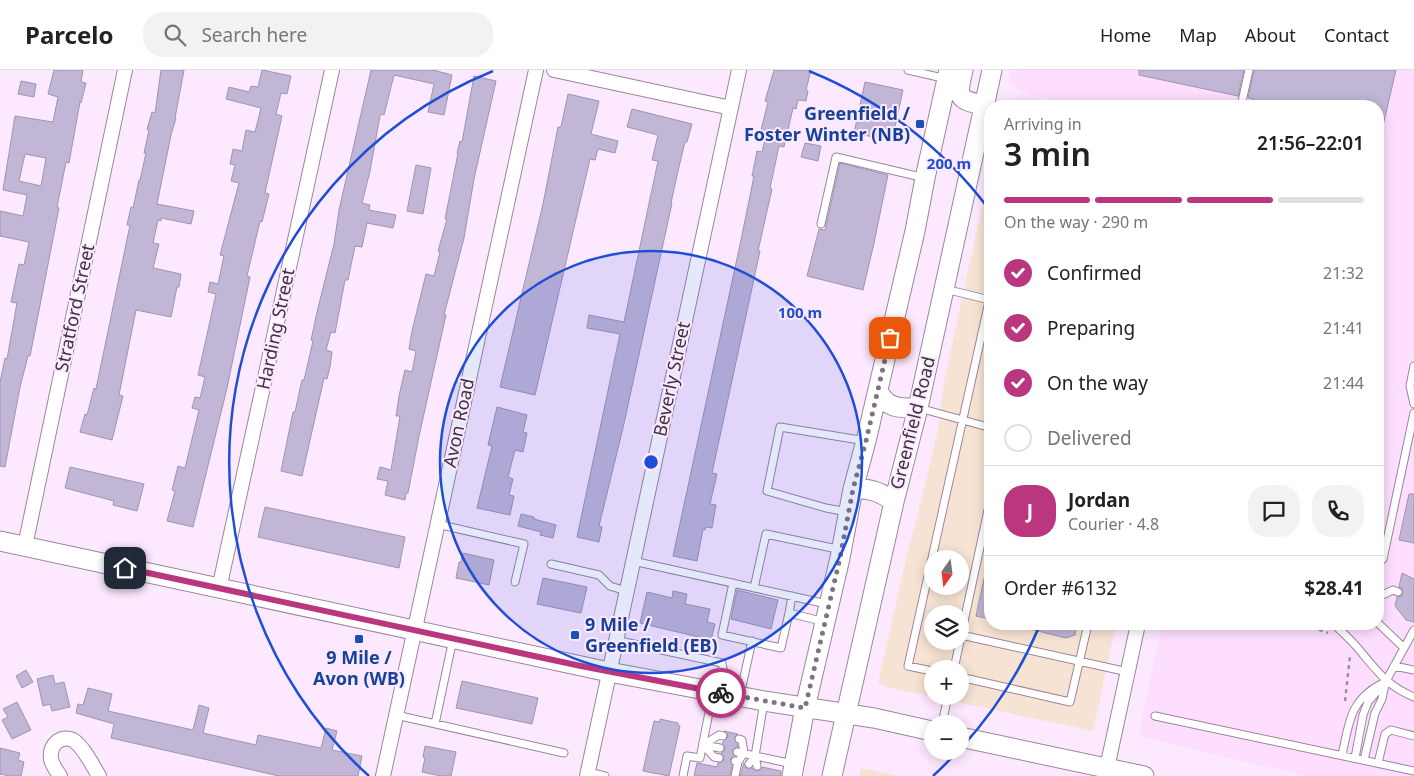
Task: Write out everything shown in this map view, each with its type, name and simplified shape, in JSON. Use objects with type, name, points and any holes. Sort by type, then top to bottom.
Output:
[{"type":"main road","name":"Greenfield Road","points":[[988,100],[992,70]]},
{"type":"main road","points":[[953,73],[961,98],[970,103],[984,105]]},
{"type":"main road","points":[[793,770],[805,708],[842,550],[853,489],[878,391],[915,231],[925,178],[953,73]]},
{"type":"main road","name":"Greenfield Road","points":[[832,776],[984,119]]},
{"type":"main road","points":[[878,391],[883,401],[889,404],[904,408],[918,408]]},
{"type":"main road","points":[[853,489],[873,490],[882,493],[894,502]]},
{"type":"main road","points":[[0,541],[609,672],[924,729]]},
{"type":"main road","points":[[969,739],[1097,768],[1144,776]]},
{"type":"street","name":"Stratford Street","points":[[25,546],[125,70]]},
{"type":"street","name":"Harding Street","points":[[220,589],[332,70]]},
{"type":"street","name":"Avon Road","points":[[383,776],[536,70]]},
{"type":"street","points":[[554,70],[731,108]]},
{"type":"street","name":"Beverly Street","points":[[587,774],[740,70]]},
{"type":"street","points":[[1097,768],[1128,672],[1137,630]]},
{"type":"street","points":[[60,776],[52,764],[50,753],[55,743],[62,739],[74,741],[79,746],[99,776]]},
{"type":"lane","points":[[908,70],[953,73]]},
{"type":"lane","points":[[1242,100],[1249,70]]},
{"type":"lane","points":[[821,224],[836,157],[925,178]]},
{"type":"lane","points":[[944,289],[984,297]]},
{"type":"lane","points":[[924,669],[908,666],[984,325]]},
{"type":"lane","points":[[1414,366],[1410,386],[1414,404]]},
{"type":"lane","points":[[918,408],[984,426]]},
{"type":"lane","points":[[1384,554],[1414,413]]},
{"type":"lane","points":[[849,512],[826,508],[767,491],[780,427],[866,441]]},
{"type":"lane","points":[[437,524],[524,544],[515,582]]},
{"type":"lane","points":[[967,605],[984,529]]},
{"type":"lane","points":[[754,588],[766,534],[842,550]]},
{"type":"lane","points":[[632,561],[792,596],[827,613]]},
{"type":"lane","points":[[551,564],[599,575],[610,586],[626,591]]},
{"type":"lane","points":[[733,583],[722,635],[781,648],[792,596]]},
{"type":"lane","points":[[1384,595],[1393,590],[1398,592]]},
{"type":"lane","points":[[789,613],[827,613]]},
{"type":"lane","points":[[1384,629],[1404,648]]},
{"type":"lane","points":[[969,679],[1070,702],[1087,630]]},
{"type":"lane","points":[[1342,630],[1386,681],[1400,691],[1414,696]]},
{"type":"lane","points":[[1355,758],[1363,715],[1368,702],[1386,681],[1414,630]]},
{"type":"lane","points":[[435,724],[453,639]]},
{"type":"lane","points":[[616,640],[722,663],[727,694]]},
{"type":"lane","points":[[683,776],[687,756],[700,758],[702,745],[752,641]]},
{"type":"lane","points":[[969,641],[1080,660],[1128,672]]},
{"type":"lane","points":[[1394,666],[1414,670]]},
{"type":"lane","points":[[1342,755],[1354,708],[1368,691],[1386,681]]},
{"type":"lane","points":[[1364,760],[1375,713],[1382,700],[1386,681]]},
{"type":"lane","points":[[757,766],[755,756],[764,701]]},
{"type":"lane","points":[[396,716],[564,753]]},
{"type":"lane","points":[[1155,716],[1414,771]]},
{"type":"lane","points":[[1378,763],[1385,734],[1391,730],[1414,736]]},
{"type":"lane","points":[[702,745],[719,735],[723,736]]},
{"type":"lane","points":[[735,776],[736,762],[742,740],[739,740]]},
{"type":"lane","points":[[702,745],[720,748]]},
{"type":"lane","points":[[702,745],[714,757],[719,758]]},
{"type":"lane","points":[[740,752],[793,770]]},
{"type":"lane","points":[[749,764],[755,756]]},
{"type":"lane","points":[[587,774],[605,776]]},
{"type":"path","points":[[1319,630],[1332,635]]},
{"type":"path","points":[[1344,649],[1356,663]]},
{"type":"path","points":[[1350,656],[1345,701],[1350,695]]},
{"type":"shaded area","points":[[1012,70],[1414,70],[1414,776],[1306,776],[1139,735],[1161,630],[1384,630],[1384,100],[1055,100],[1018,90],[1009,83]]},
{"type":"shaded area","points":[[984,198],[984,630],[1115,630],[1093,731],[969,705],[969,660],[924,660],[924,695],[886,687],[878,683],[937,434],[944,381]]},
{"type":"shaded area","points":[[861,768],[899,776],[859,776]]},
{"type":"building","points":[[54,70],[83,70],[81,82],[86,83],[80,102],[69,163],[66,162],[57,207],[59,208],[30,356],[28,356],[20,387],[5,467],[0,466],[0,382],[5,358],[7,359],[17,303],[11,302],[19,264],[24,265],[29,242],[0,236],[0,211],[23,216],[27,195],[3,190],[15,116],[53,122],[58,97],[48,94]],"holes":[[[25,154],[46,158],[41,186],[19,181]]]},
{"type":"building","points":[[161,70],[184,70],[176,118],[157,204],[194,211],[191,224],[161,218],[161,221],[158,220],[153,243],[159,244],[153,268],[181,274],[179,287],[177,287],[171,317],[136,310],[119,395],[123,396],[112,440],[80,432],[85,414],[87,415],[94,388],[96,389],[130,225],[127,225],[146,153],[144,153],[149,130],[147,129],[152,112],[155,113]]},
{"type":"building","points":[[262,70],[291,76],[287,94],[281,93],[276,114],[282,116],[265,193],[269,194],[262,222],[260,221],[247,276],[250,277],[227,388],[193,527],[167,521],[175,491],[172,490],[178,466],[185,468],[199,410],[192,408],[195,397],[200,398],[205,377],[198,375],[216,294],[208,292],[210,282],[218,284],[224,256],[220,255],[239,183],[231,181],[235,165],[230,164],[233,149],[242,151],[246,130],[255,132],[261,108],[226,99],[229,87],[249,92],[251,86],[258,87]]},
{"type":"building","points":[[371,70],[433,70],[452,75],[444,115],[428,112],[434,84],[394,75],[384,115],[380,116],[362,203],[370,205],[369,210],[396,215],[393,228],[367,223],[362,247],[355,246],[348,280],[345,280],[335,333],[331,332],[326,350],[332,352],[330,367],[327,379],[324,378],[302,476],[281,471],[293,412],[295,412],[313,341],[311,340],[334,244],[339,210]]},
{"type":"building","points":[[774,70],[811,70],[806,90],[808,91],[806,101],[798,100],[796,109],[793,108],[784,147],[779,146],[770,188],[772,189],[758,251],[760,251],[712,473],[717,474],[710,504],[716,505],[712,528],[706,527],[705,530],[703,529],[697,561],[673,556],[741,240],[757,151],[762,152],[767,131],[761,130],[768,102],[765,101]]},
{"type":"building","points":[[1139,70],[1244,70],[1238,96],[1139,75]]},
{"type":"building","points":[[1254,70],[1396,70],[1384,121],[1384,100],[1255,100],[1248,98]]},
{"type":"building","points":[[474,76],[496,81],[474,179],[464,238],[444,315],[446,315],[405,500],[385,495],[388,481],[377,479],[380,467],[391,470],[400,416],[396,416],[399,396],[405,370],[412,372],[416,351],[409,349],[412,331],[426,274],[434,276],[440,252],[438,251],[447,219],[445,219],[457,153],[460,141],[462,142]]},
{"type":"building","points":[[21,81],[36,84],[34,97],[18,94]]},
{"type":"building","points":[[865,82],[903,90],[892,141],[854,133]]},
{"type":"building","points":[[568,94],[599,101],[591,134],[618,141],[615,153],[598,149],[595,160],[590,159],[535,395],[500,387],[543,204],[558,127],[561,127]]},
{"type":"building","points":[[632,109],[692,124],[687,142],[685,142],[678,171],[623,428],[599,526],[602,527],[599,542],[577,537],[620,334],[587,328],[589,315],[624,322],[658,161],[652,160],[658,135],[627,127]]},
{"type":"building","points":[[805,143],[821,146],[818,161],[801,157]]},
{"type":"building","points":[[840,163],[888,175],[863,290],[807,276],[819,229],[825,230]]},
{"type":"building","points":[[416,165],[431,168],[423,214],[407,211]]},
{"type":"building","points":[[497,407],[527,415],[523,432],[527,433],[523,452],[515,450],[508,477],[513,479],[509,495],[514,496],[510,515],[477,508],[492,446],[488,445]]},
{"type":"building","points":[[70,467],[144,484],[137,511],[113,505],[114,501],[65,488]]},
{"type":"building","points":[[1409,494],[1414,494],[1414,543],[1399,540]]},
{"type":"building","points":[[265,507],[405,537],[399,568],[258,537]]},
{"type":"building","points":[[521,514],[556,525],[553,538],[540,535],[541,532],[518,526]]},
{"type":"building","points":[[463,553],[494,560],[489,585],[456,578]]},
{"type":"building","points":[[1402,573],[1414,579],[1414,622],[1406,620],[1395,606],[1397,597],[1403,594],[1402,589],[1399,587]]},
{"type":"building","points":[[543,578],[587,587],[581,613],[537,604]]},
{"type":"building","points":[[984,579],[984,618],[976,616]]},
{"type":"building","points":[[737,590],[778,600],[771,629],[731,619]]},
{"type":"building","points":[[673,591],[687,594],[685,604],[710,609],[707,622],[715,624],[711,640],[640,623],[647,592],[672,598]]},
{"type":"building","points":[[1034,630],[1076,630],[1075,635],[1066,638]]},
{"type":"building","points":[[26,670],[33,682],[22,688],[16,676]]},
{"type":"building","points":[[53,675],[55,684],[64,682],[70,707],[52,711],[50,704],[43,706],[37,679]]},
{"type":"building","points":[[462,681],[538,698],[532,724],[456,708]]},
{"type":"building","points":[[88,688],[112,694],[108,711],[193,730],[199,705],[209,708],[203,733],[256,745],[258,735],[321,748],[326,728],[337,731],[332,750],[362,756],[358,776],[279,776],[111,738],[114,724],[76,713],[78,704],[83,705]]},
{"type":"building","points":[[17,702],[31,730],[12,739],[2,720],[8,717],[3,709]]},
{"type":"building","points":[[660,719],[678,723],[680,726],[669,776],[643,771],[654,721],[660,722]]},
{"type":"building","points":[[724,731],[738,734],[734,738],[738,747],[732,750],[734,756],[730,760],[732,765],[730,776],[694,776],[697,763],[717,767],[718,763],[723,761],[724,757],[721,753],[725,747],[722,743],[728,737]]},
{"type":"building","points":[[425,746],[456,752],[451,776],[422,772]]},
{"type":"building","points":[[0,748],[20,753],[18,760],[24,762],[21,776],[0,774]]},
{"type":"building","points":[[744,763],[746,768],[752,768],[756,771],[762,767],[781,771],[781,776],[740,776]]},
{"type":"way so far","points":[[721,693],[805,708],[840,558],[853,489],[890,338]]},
{"type":"place","name":"Greenfield / Foster Winter (NB)","points":[[920,124]]},
{"type":"place","name":"9 Mile / Greenfield (EB)","points":[[575,635]]},
{"type":"place","name":"9 Mile / Avon (WB)","points":[[359,639]]},
{"type":"route","points":[[125,568],[581,666],[721,693]]}]
